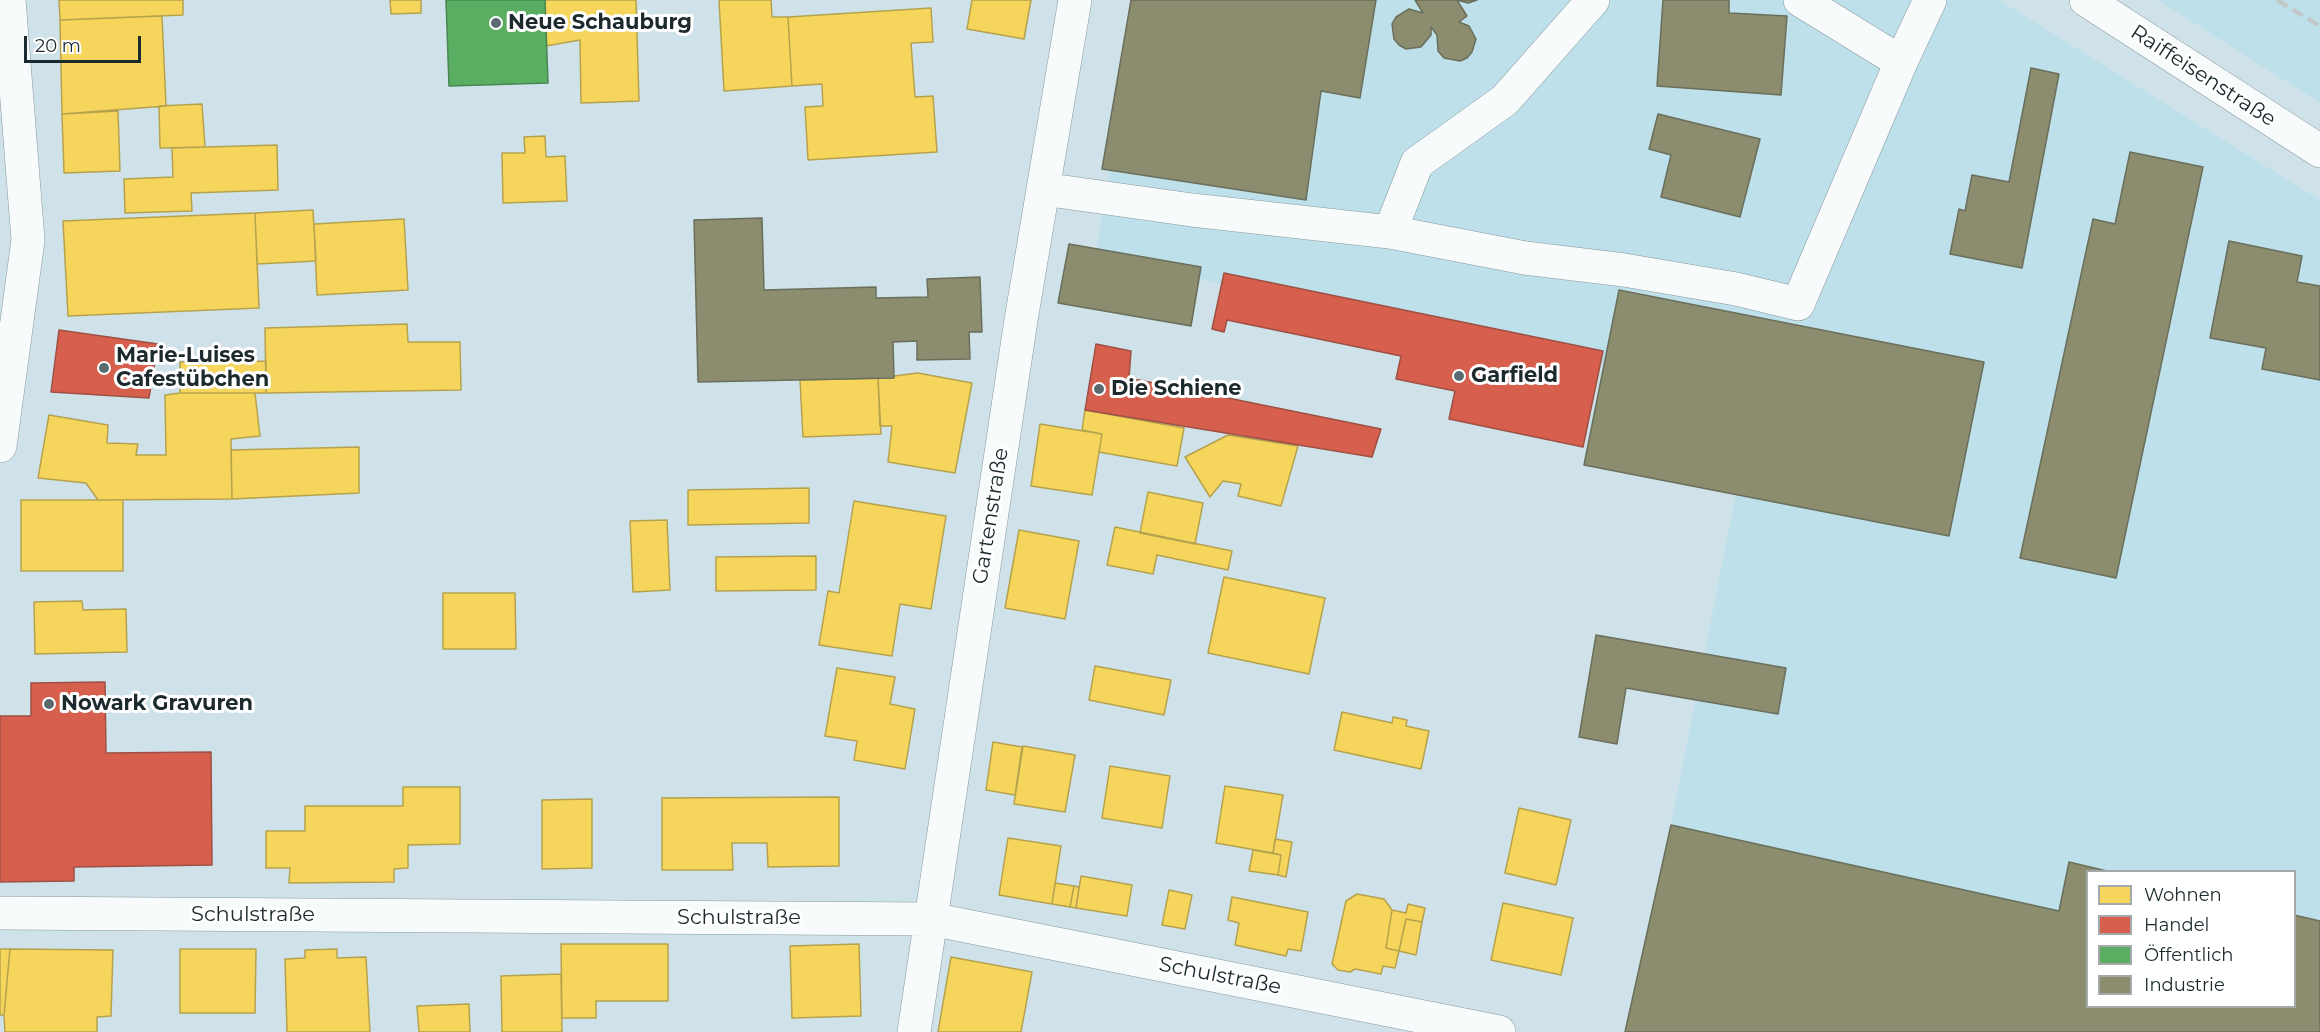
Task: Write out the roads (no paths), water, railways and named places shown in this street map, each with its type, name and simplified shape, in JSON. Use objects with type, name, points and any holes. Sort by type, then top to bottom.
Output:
[{"type":"street","points":[[0,446],[28,240],[9,0]]},
{"type":"street","name":"Gartenstraße","points":[[914,1032],[1043,189],[1075,0]]},
{"type":"street","points":[[1390,232],[1417,163],[1505,100],[1593,0]]},
{"type":"street","points":[[1800,0],[1901,62]]},
{"type":"street","points":[[1043,189],[1192,210],[1390,232],[1525,258],[1658,275],[1798,304],[1901,62],[1930,0]]},
{"type":"street","name":"Raiffeisenstraße","points":[[2086,0],[2320,151]]},
{"type":"street","name":"Schulstraße","points":[[0,913],[931,919],[1467,1028],[1499,1032]]},
{"type":"railway","points":[[2277,0],[2320,26]]},
{"type":"place","name":"Neue Schauburg","points":[[496,23]]},
{"type":"place","name":"Marie-Luises Cafestübchen","points":[[104,368]]},
{"type":"place","name":"Garfield","points":[[1459,376]]},
{"type":"place","name":"Die Schiene","points":[[1099,389]]},
{"type":"place","name":"Nowark Gravuren","points":[[49,704]]}]
